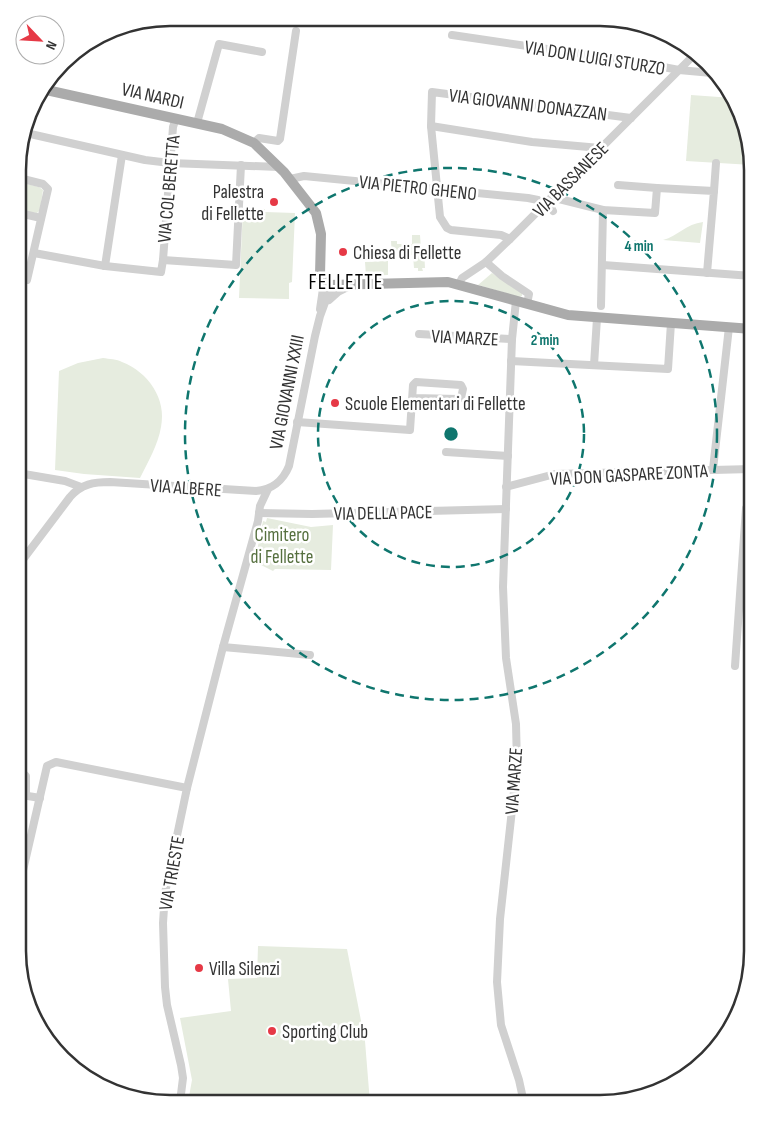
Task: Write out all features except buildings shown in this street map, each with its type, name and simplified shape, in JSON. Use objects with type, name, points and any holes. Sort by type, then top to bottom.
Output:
[{"type":"main road","name":"VIA NARDI","points":[[50,91],[230,131],[254,143]]},
{"type":"main road","name":"VIA GIOVANNI XXIII","points":[[254,143],[280,167],[311,205],[318,219],[321,234],[320,275],[328,284]]},
{"type":"main road","points":[[328,284],[350,286],[429,282],[459,284],[568,314],[597,318],[744,328]]},
{"type":"street","points":[[254,143],[259,138],[278,141],[280,139],[296,32]]},
{"type":"street","name":"VIA DON LUIGI STURZO","points":[[452,36],[679,70]]},
{"type":"street","points":[[197,123],[219,44],[262,52]]},
{"type":"street","name":"VIA BASSANESE","points":[[459,284],[462,278],[486,262],[510,239],[691,58]]},
{"type":"street","points":[[679,70],[706,72]]},
{"type":"street","name":"VIA GIOVANNI DONAZZAN","points":[[510,239],[447,228],[439,212],[431,126],[432,92],[630,118]]},
{"type":"street","name":"VIA COL BERETTA","points":[[162,260],[173,127],[176,118]]},
{"type":"street","points":[[431,126],[532,142],[600,148]]},
{"type":"street","points":[[31,135],[122,155],[170,163],[280,167]]},
{"type":"street","points":[[105,266],[122,155]]},
{"type":"street","points":[[707,273],[716,163]]},
{"type":"street","points":[[34,253],[105,266],[161,272],[162,260],[236,265],[241,165]]},
{"type":"street","name":"VIA PIETRO GHENO","points":[[290,179],[304,176],[528,198],[541,202],[559,199],[603,210],[655,213],[657,188]]},
{"type":"street","points":[[26,180],[47,186],[34,253],[26,280]]},
{"type":"street","points":[[618,185],[714,191]]},
{"type":"street","points":[[547,200],[553,211]]},
{"type":"street","points":[[601,306],[603,210]]},
{"type":"street","points":[[26,215],[41,218]]},
{"type":"street","points":[[486,262],[502,276],[529,294],[527,304]]},
{"type":"street","points":[[603,265],[744,275]]},
{"type":"street","points":[[320,316],[328,284]]},
{"type":"street","name":"VIA GIOVANNI XXIII","points":[[278,483],[289,466],[328,284]]},
{"type":"street","name":"VIA GIOVANNI XXIII","points":[[324,306],[338,292],[350,286]]},
{"type":"street","name":"VIA MARZE","points":[[516,300],[511,361],[503,587],[506,658],[516,724],[517,764],[500,919],[497,982],[501,1026],[522,1095]]},
{"type":"street","points":[[594,365],[597,318]]},
{"type":"street","points":[[511,361],[668,370],[671,323]]},
{"type":"street","points":[[713,470],[728,327]]},
{"type":"street","name":"VIA MARZE","points":[[419,334],[512,339]]},
{"type":"street","points":[[410,430],[413,384],[416,382],[461,385],[463,389],[461,398],[458,399],[413,398]]},
{"type":"street","points":[[297,422],[420,431]]},
{"type":"street","points":[[446,452],[508,456]]},
{"type":"street","name":"VIA DON GASPARE ZONTA","points":[[506,487],[555,474],[744,469]]},
{"type":"street","points":[[26,474],[65,481],[81,488],[70,497],[26,555]]},
{"type":"street","name":"VIA ALBERE","points":[[81,488],[92,483],[110,482],[256,491],[268,489],[278,483]]},
{"type":"street","name":"VIA TRIESTE","points":[[181,1095],[181,1065],[167,1006],[165,987],[163,907],[187,788],[260,510],[268,489]]},
{"type":"street","name":"VIA TRIESTE","points":[[256,491],[260,510]]},
{"type":"street","name":"VIA DELLA PACE","points":[[260,510],[312,514],[506,509]]},
{"type":"street","points":[[735,666],[744,544]]},
{"type":"street","points":[[223,647],[310,655]]},
{"type":"street","points":[[26,858],[47,766],[56,762],[187,788]]},
{"type":"street","points":[[26,776],[26,793],[28,796],[40,798]]},
{"type":"green space","points":[[691,95],[725,97],[739,133],[744,164],[686,161]]},
{"type":"green space","points":[[26,184],[43,190],[40,210],[37,213],[26,212]]},
{"type":"green space","points":[[243,208],[265,209],[265,212],[295,213],[292,282],[289,283],[289,299],[239,298]]},
{"type":"green space","points":[[703,222],[700,243],[663,240],[692,225]]},
{"type":"green space","points":[[412,235],[420,235],[421,249],[424,250],[425,268],[422,268],[423,271],[418,271],[418,268],[414,268],[413,255],[392,256],[391,241],[397,241],[397,244],[412,244]]},
{"type":"green space","points":[[388,261],[388,275],[366,276],[365,262]]},
{"type":"green space","points":[[492,273],[522,293],[522,296],[519,297],[478,285]]},
{"type":"green space","points":[[103,358],[120,361],[140,372],[154,388],[161,406],[160,434],[140,478],[55,470],[59,371],[78,363]]},
{"type":"green space","name":"Cimitero di Fellette","points":[[267,518],[311,527],[333,525],[331,570],[275,569],[273,571],[257,563],[255,561],[263,521],[266,522]]},
{"type":"green space","name":"Sporting Club","points":[[258,946],[347,949],[365,1041],[369,1095],[189,1095],[192,1080],[180,1018],[231,1011],[228,979],[257,978]]},
{"type":"place","name":"Palestra di Fellette","points":[[274,202]]},
{"type":"place","name":"Chiesa di Fellette","points":[[343,252]]},
{"type":"place","name":"Scuole Elementari di Fellette","points":[[335,403]]},
{"type":"place","name":"Villa Silenzi","points":[[199,968]]},
{"type":"place","name":"Sporting Club","points":[[272,1031]]},
{"type":"district","name":"FELLETTE","points":[[346,282]]}]
